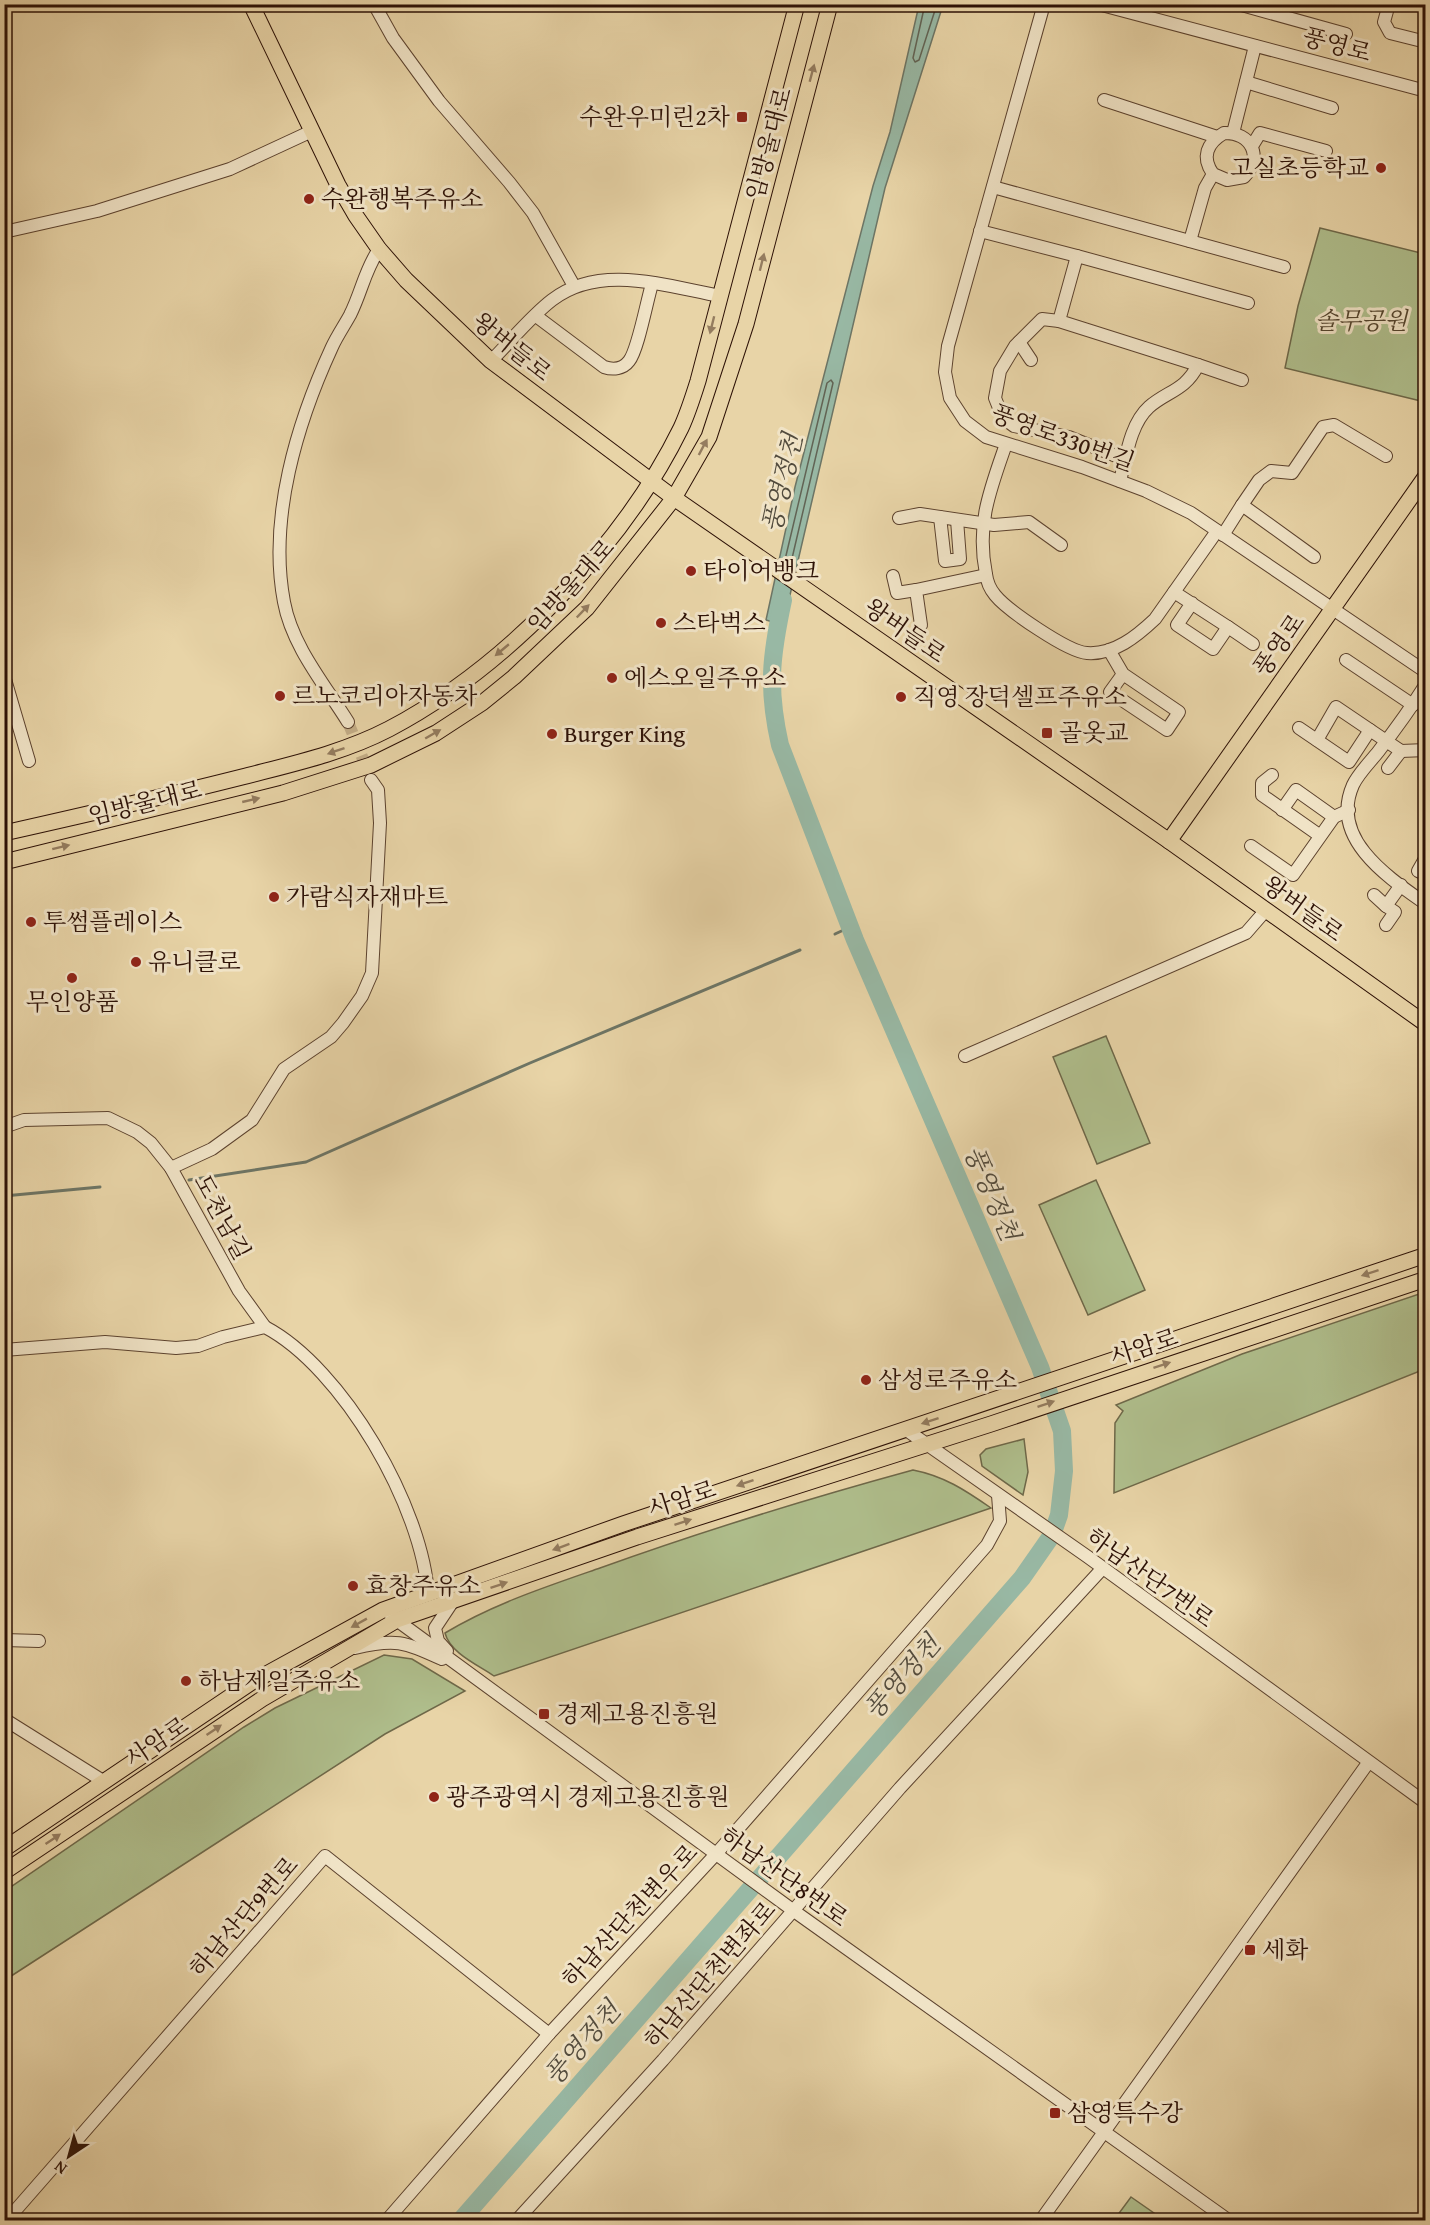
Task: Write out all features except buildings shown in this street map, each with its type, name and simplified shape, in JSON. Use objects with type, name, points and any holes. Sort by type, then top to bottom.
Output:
[{"type":"main road","name":"왕버들로","points":[[251,4],[338,185],[379,249],[429,304],[490,361],[674,498],[1169,841],[1425,1024]]},
{"type":"main road","name":"임방울대로","points":[[4,833],[315,758],[388,729],[443,695],[540,618],[584,571],[651,481],[682,426],[698,381],[797,4]]},
{"type":"main road","name":"임방울대로","points":[[4,862],[333,779],[421,741],[482,703],[555,640],[587,608],[674,498],[709,437],[724,397],[746,324],[830,4]]},
{"type":"main road","name":"풍영로","points":[[1169,841],[1425,476]]},
{"type":"main road","name":"사암로","points":[[4,1849],[252,1682],[383,1610],[623,1524],[1425,1255]]},
{"type":"main road","name":"사암로","points":[[4,1872],[262,1699],[397,1620],[637,1537],[991,1424],[1106,1383],[1425,1279]]},
{"type":"street","points":[[374,4],[393,38],[439,101],[533,213],[574,286]]},
{"type":"street","name":"풍영로330번길","points":[[1044,4],[948,346],[945,372],[950,398],[964,421],[986,437],[1083,467],[1172,503],[1425,672]]},
{"type":"street","name":"풍영로","points":[[1098,4],[1425,91]]},
{"type":"street","points":[[1238,4],[1346,34]]},
{"type":"street","points":[[1389,4],[1384,22],[1390,33],[1425,42]]},
{"type":"street","points":[[1233,133],[1256,46]]},
{"type":"street","points":[[1246,82],[1332,108]]},
{"type":"street","points":[[1104,100],[1217,137]]},
{"type":"street","points":[[4,232],[97,211],[230,169],[312,131]]},
{"type":"street","points":[[1224,133],[1233,133],[1247,139],[1252,146],[1253,166],[1244,177],[1227,180],[1213,174],[1208,167],[1206,153],[1217,137],[1224,133]]},
{"type":"street","points":[[1252,146],[1260,133],[1326,151]]},
{"type":"street","points":[[1190,241],[1205,188],[1213,174]]},
{"type":"street","points":[[993,187],[1284,267]]},
{"type":"street","points":[[981,231],[1248,303]]},
{"type":"street","points":[[348,722],[310,662],[293,630],[284,603],[280,530],[285,489],[321,371],[357,299],[366,269],[379,249]]},
{"type":"street","points":[[1059,321],[1077,256]]},
{"type":"street","points":[[490,361],[552,300],[574,286],[593,280],[611,279],[652,284],[720,296]]},
{"type":"street","points":[[536,316],[604,367],[612,370],[622,367],[632,355],[652,284]]},
{"type":"street","points":[[1126,460],[1069,437],[1014,426],[1003,418],[996,398],[1000,371],[1019,342],[1042,319],[1059,321],[1242,380]]},
{"type":"street","points":[[1019,342],[1031,360]]},
{"type":"street","points":[[1120,481],[1134,432],[1148,408],[1175,392],[1198,365]]},
{"type":"street","points":[[1006,444],[984,507],[986,575],[990,587],[1000,600],[1066,647],[1087,653],[1109,650],[1144,630],[1155,619],[1259,480],[1271,471],[1292,473],[1323,427],[1335,425],[1386,456]]},
{"type":"street","points":[[1242,505],[1314,557]]},
{"type":"street","points":[[899,518],[920,514],[983,524],[1029,522],[1061,545]]},
{"type":"street","points":[[940,517],[945,561],[960,559],[957,520]]},
{"type":"street","points":[[893,576],[897,593],[986,575]]},
{"type":"street","points":[[916,590],[921,625]]},
{"type":"street","points":[[1174,592],[1253,644]]},
{"type":"street","points":[[1192,603],[1177,625],[1213,649],[1228,627]]},
{"type":"street","points":[[1109,650],[1123,674],[1179,712],[1167,730],[1110,692],[1123,674]]},
{"type":"street","points":[[1346,660],[1413,705]]},
{"type":"street","points":[[4,676],[29,761]]},
{"type":"street","points":[[1425,684],[1413,705],[1353,785],[1349,810],[1350,824],[1364,853],[1425,904]]},
{"type":"street","points":[[1317,740],[1336,707],[1401,751],[1425,750]]},
{"type":"street","points":[[1299,728],[1349,762],[1370,730]]},
{"type":"street","points":[[1388,768],[1401,751]]},
{"type":"street","points":[[1272,775],[1262,783],[1262,795],[1319,834]]},
{"type":"street","name":"도천남길","points":[[371,780],[378,790],[380,823],[372,974],[366,989],[331,1037],[284,1069],[252,1120],[212,1149],[171,1168],[239,1291],[265,1327],[303,1353],[325,1376],[388,1470],[417,1536],[426,1573],[428,1595]]},
{"type":"street","points":[[1282,810],[1296,790],[1334,817]]},
{"type":"street","points":[[1251,846],[1293,875],[1319,834],[1334,817],[1349,810]]},
{"type":"street","points":[[1425,857],[1418,871],[1425,875]]},
{"type":"street","points":[[1386,906],[1401,885]]},
{"type":"street","points":[[1374,895],[1395,912],[1386,925]]},
{"type":"street","points":[[965,1056],[1246,933],[1266,910]]},
{"type":"street","points":[[4,1127],[32,1119],[108,1118],[137,1132],[151,1143],[171,1168]]},
{"type":"street","points":[[4,1350],[105,1342],[176,1348],[208,1344],[223,1337],[265,1327]]},
{"type":"street","name":"하남산단7번로","points":[[905,1428],[1088,1557],[1425,1803]]},
{"type":"street","name":"하남산단천변우로","points":[[387,2220],[549,2034],[719,1856],[987,1545],[1000,1521],[998,1495]]},
{"type":"street","name":"하남산단천변좌로","points":[[517,2220],[791,1909],[1102,1569]]},
{"type":"street","points":[[453,1600],[436,1622],[435,1634],[438,1641],[464,1669]]},
{"type":"street","name":"하남산단8번로","points":[[383,1610],[791,1909],[1228,2220]]},
{"type":"street","points":[[4,1641],[39,1641]]},
{"type":"street","points":[[344,1650],[386,1641],[398,1641],[464,1669]]},
{"type":"street","points":[[4,1719],[103,1781]]},
{"type":"street","points":[[1041,2220],[1368,1763]]},
{"type":"street","name":"하남산단9번로","points":[[7,2220],[325,1856],[549,2034]]},
{"type":"green space","name":"솔무공원","points":[[1320,228],[1425,254],[1425,402],[1285,368],[1298,306]]},
{"type":"green space","points":[[1106,1036],[1150,1143],[1097,1164],[1053,1057]]},
{"type":"green space","points":[[1096,1180],[1145,1290],[1088,1315],[1039,1205]]},
{"type":"green space","points":[[1425,1292],[1425,1369],[1114,1493],[1115,1423],[1123,1411],[1116,1405],[1242,1354]]},
{"type":"green space","points":[[1024,1439],[1028,1472],[1023,1495],[982,1466],[980,1455],[986,1449]]},
{"type":"green space","points":[[913,1470],[954,1484],[991,1508],[494,1676],[458,1652],[445,1633],[521,1596],[639,1554],[755,1516]]},
{"type":"green space","points":[[384,1655],[412,1659],[465,1691],[385,1734],[5,1980],[5,1891],[244,1727],[275,1708]]},
{"type":"green space","points":[[1131,2197],[1164,2220],[1114,2220]]},
{"type":"water","name":"풍영정천","points":[[919,5],[943,5],[885,188],[783,625],[766,620],[795,487],[873,186],[890,132]]},
{"type":"waterway","name":"풍영정천","points":[[461,2220],[1022,1578],[1052,1535],[1059,1515],[1064,1471],[1062,1431],[1040,1367],[855,940],[780,745],[773,706],[772,672],[783,600]]},
{"type":"waterway","points":[[835,934],[850,927]]},
{"type":"waterway","points":[[189,1180],[306,1162],[530,1063],[800,950]]},
{"type":"waterway","points":[[4,1196],[100,1187]]},
{"type":"tunnel","points":[[348,722],[369,774]]},
{"type":"place","name":"수완우미린2차","points":[[742,117]]},
{"type":"place","name":"고실초등학교","points":[[1381,168]]},
{"type":"place","name":"수완행복주유소","points":[[309,199]]},
{"type":"place","name":"타이어뱅크","points":[[691,571]]},
{"type":"place","name":"스타벅스","points":[[661,623]]},
{"type":"place","name":"에스오일주유소","points":[[612,678]]},
{"type":"place","name":"르노코리아자동차","points":[[280,696]]},
{"type":"place","name":"직영 장덕셀프주유소","points":[[901,697]]},
{"type":"place","name":"골옷교","points":[[1047,733]]},
{"type":"place","name":"Burger King","points":[[552,734]]},
{"type":"place","name":"가람식자재마트","points":[[274,897]]},
{"type":"place","name":"투썸플레이스","points":[[31,922]]},
{"type":"place","name":"유니클로","points":[[136,962]]},
{"type":"place","name":"무인양품","points":[[72,978]]},
{"type":"place","name":"삼성로주유소","points":[[866,1380]]},
{"type":"place","name":"효창주유소","points":[[353,1586]]},
{"type":"place","name":"하남제일주유소","points":[[186,1681]]},
{"type":"place","name":"경제고용진흥원","points":[[544,1714]]},
{"type":"place","name":"광주광역시 경제고용진흥원","points":[[434,1797]]},
{"type":"place","name":"세화","points":[[1250,1950]]},
{"type":"place","name":"삼영특수강","points":[[1055,2113]]}]
